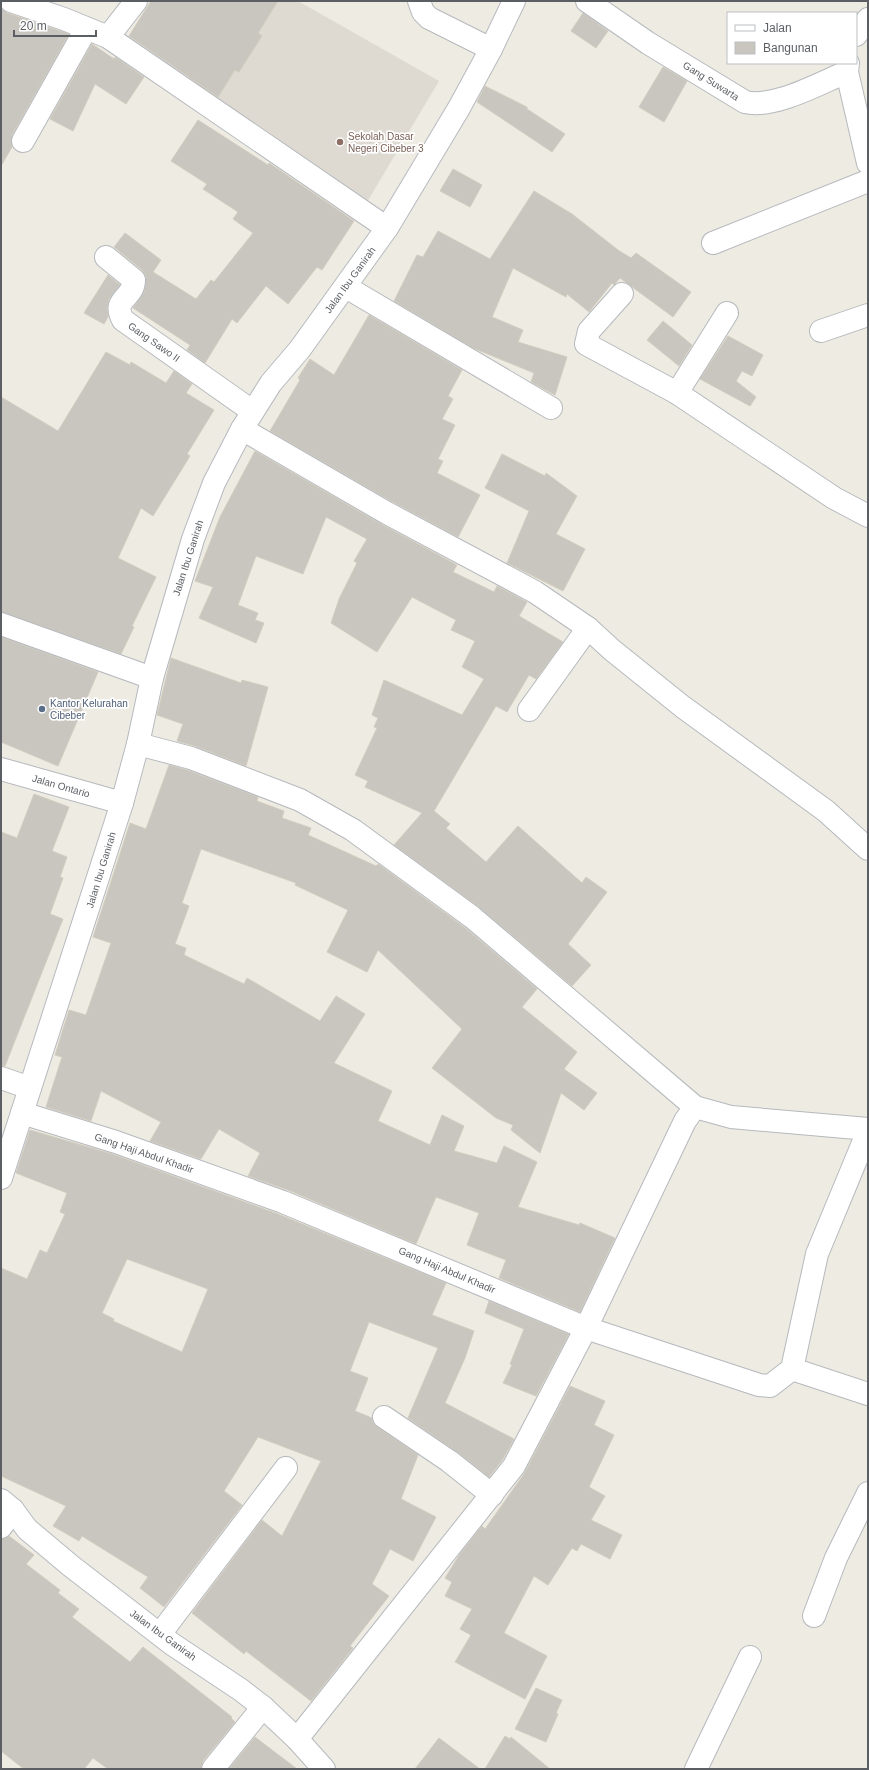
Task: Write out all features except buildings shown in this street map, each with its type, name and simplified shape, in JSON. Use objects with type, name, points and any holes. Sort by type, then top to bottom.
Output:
[{"type":"street","points":[[11,1],[64,19],[108,37],[387,228]]},
{"type":"street","points":[[108,37],[136,1]]},
{"type":"street","points":[[419,1],[423,12],[429,18],[491,49]]},
{"type":"street","name":"Jalan Ibu Ganirah","points":[[1,1178],[122,803],[138,744],[152,678],[193,539],[214,483],[247,420],[271,383],[300,349],[387,228],[459,108],[491,49],[514,1]]},
{"type":"street","name":"Gang Suwarta","points":[[587,1],[648,43],[718,84],[745,102],[756,105],[772,102],[847,67]]},
{"type":"street","points":[[857,34],[868,19]]},
{"type":"street","points":[[24,141],[86,29]]},
{"type":"street","points":[[847,67],[868,163]]},
{"type":"street","points":[[713,243],[868,181]]},
{"type":"street","name":"Gang Sawo II","points":[[106,257],[134,280],[134,286],[119,305],[119,312],[123,320],[247,420]]},
{"type":"street","points":[[346,287],[551,408]]},
{"type":"street","points":[[622,294],[589,331],[586,344],[677,393],[834,498],[868,516]]},
{"type":"street","points":[[677,393],[727,313]]},
{"type":"street","points":[[821,332],[868,315]]},
{"type":"street","points":[[247,420],[387,513],[535,592],[588,628],[612,650],[683,707],[826,811],[868,849]]},
{"type":"street","points":[[1,624],[152,678]]},
{"type":"street","points":[[529,710],[588,628]]},
{"type":"street","points":[[138,744],[191,758],[300,800],[353,830],[472,917],[695,1107],[731,1117],[868,1130],[817,1254],[792,1369],[868,1394]]},
{"type":"street","name":"Jalan Ontario","points":[[1,769],[122,803]]},
{"type":"street","points":[[1,1078],[30,1088]]},
{"type":"street","points":[[297,1738],[514,1466],[586,1328],[685,1121],[695,1107]]},
{"type":"street","name":"Gang Haji Abdul Khadir","points":[[22,1113],[116,1142],[283,1202],[586,1328],[759,1385],[770,1386],[792,1369]]},
{"type":"street","points":[[384,1417],[449,1461],[492,1495]]},
{"type":"street","points":[[160,1634],[286,1468]]},
{"type":"street","points":[[814,1616],[836,1558],[868,1493]]},
{"type":"street","name":"Jalan Ibu Ganirah","points":[[5,1512],[71,1566],[160,1634],[263,1707],[297,1738],[324,1769]]},
{"type":"street","points":[[696,1769],[750,1657]]},
{"type":"street","points":[[213,1769],[263,1707]]},
{"type":"shaded area","name":"Sekolah Dasar Negeri Cibeber 3","points":[[242,1],[298,1],[439,81],[367,202],[186,82]]},
{"type":"place","name":"Sekolah Dasar Negeri Cibeber 3","points":[[340,142]]},
{"type":"place","name":"Kantor Kelurahan Cibeber","points":[[42,709]]}]
